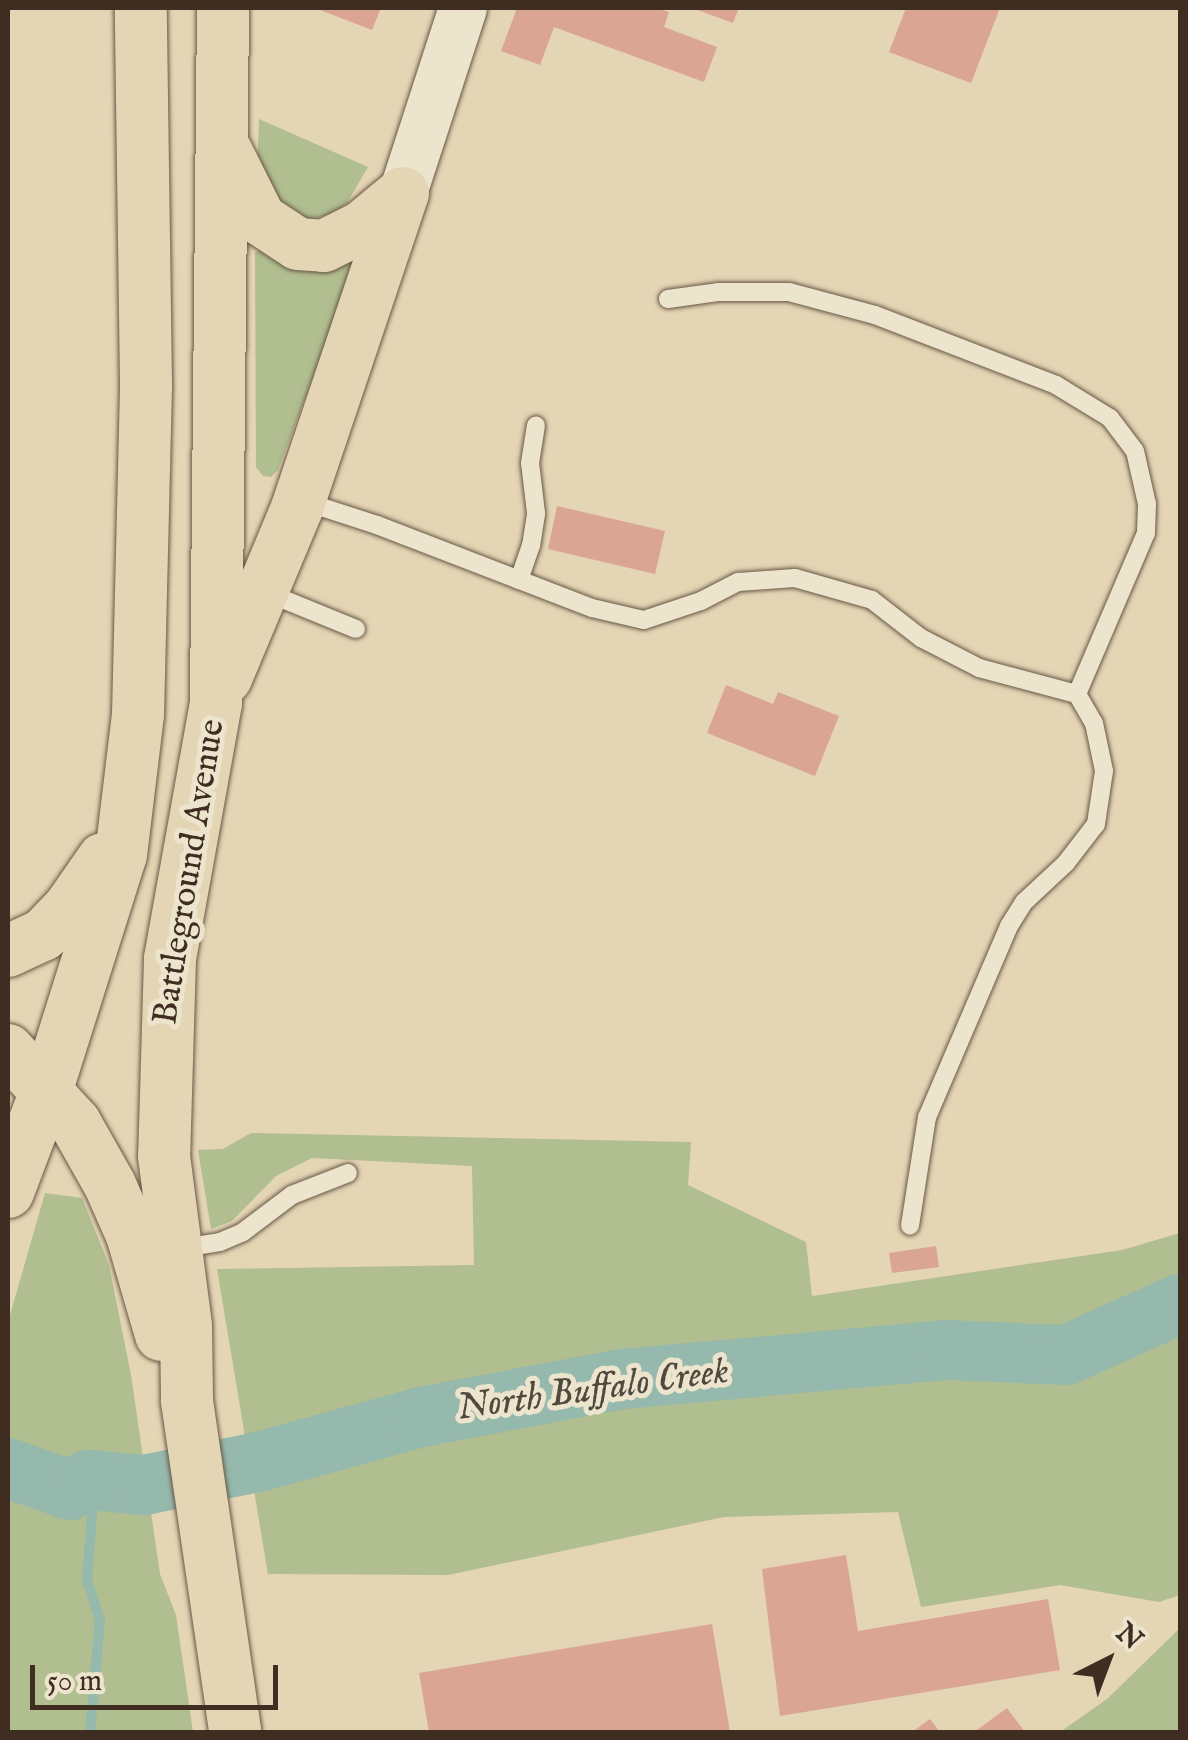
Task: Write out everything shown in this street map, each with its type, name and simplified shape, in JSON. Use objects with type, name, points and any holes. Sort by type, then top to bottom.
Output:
[{"type":"main road","name":"Battleground Avenue","points":[[8,1192],[47,1088],[121,855],[138,715],[146,384],[141,8]]},
{"type":"main road","name":"Battleground Avenue","points":[[223,8],[216,703],[169,978],[164,1156],[186,1326],[187,1401],[234,1732]]},
{"type":"main road","points":[[221,142],[260,219],[298,244],[324,246],[362,227],[403,192]]},
{"type":"main road","points":[[216,703],[300,500],[403,192]]},
{"type":"main road","points":[[8,951],[43,935],[69,908],[94,876],[126,813]]},
{"type":"main road","points":[[8,1050],[47,1088],[80,1132],[110,1184],[142,1269],[168,1364],[187,1401]]},
{"type":"street","points":[[403,192],[463,8]]},
{"type":"lane","points":[[668,299],[718,292],[789,292],[858,311],[1056,386],[1110,418],[1136,451],[1146,504],[1146,533],[1077,694]]},
{"type":"lane","points":[[519,580],[531,546],[536,513],[530,463],[536,425]]},
{"type":"lane","points":[[300,500],[592,608],[644,620],[738,582],[795,578],[872,600],[920,638],[979,668],[1077,694],[1094,723],[1104,770],[1096,824],[1066,863],[1024,902],[1009,926],[928,1117],[910,1226]]},
{"type":"lane","points":[[263,590],[356,630]]},
{"type":"lane","points":[[176,1249],[232,1237],[292,1195],[348,1173]]},
{"type":"green space","points":[[259,119],[368,167],[347,203],[333,214],[309,219],[284,212],[257,173]]},
{"type":"green space","points":[[260,249],[357,260],[278,470],[271,477],[263,476],[256,467],[255,253]]},
{"type":"green space","points":[[251,1133],[691,1142],[688,1185],[806,1242],[812,1296],[1122,1250],[1180,1233],[1180,1595],[1159,1602],[1060,1585],[921,1607],[898,1512],[724,1517],[448,1575],[268,1574],[217,1269],[474,1265],[472,1166],[312,1158],[276,1176],[232,1221],[211,1229],[198,1150],[223,1149]]},
{"type":"green space","points":[[45,1193],[82,1198],[109,1265],[131,1375],[160,1574],[176,1615],[193,1732],[8,1732],[8,1322]]},
{"type":"green space","points":[[1180,1628],[1179,1732],[1060,1732],[1107,1699]]},
{"type":"building","points":[[315,8],[381,8],[372,30]]},
{"type":"building","points":[[517,8],[656,8],[669,12],[664,27],[717,47],[704,82],[554,27],[540,65],[501,51]]},
{"type":"building","points":[[692,8],[739,8],[733,23]]},
{"type":"building","points":[[906,8],[1000,8],[971,83],[889,52]]},
{"type":"building","points":[[557,506],[665,531],[655,574],[548,549]]},
{"type":"building","points":[[726,685],[773,704],[778,692],[839,716],[815,776],[707,733]]},
{"type":"building","points":[[936,1246],[939,1267],[892,1273],[889,1253]]},
{"type":"building","points":[[846,1555],[858,1631],[1048,1599],[1060,1670],[780,1716],[762,1569]]},
{"type":"building","points":[[712,1624],[730,1732],[429,1732],[419,1673]]},
{"type":"building","points":[[1007,1708],[1025,1732],[974,1732]]},
{"type":"building","points":[[930,1719],[940,1732],[912,1732]]},
{"type":"waterway","name":"North Buffalo Creek","points":[[8,1468],[70,1490],[88,1480],[144,1485],[258,1462],[421,1417],[622,1379],[945,1350],[1066,1355],[1180,1304]]},
{"type":"waterway","points":[[88,1480],[92,1516],[87,1580],[100,1620],[90,1732]]}]
